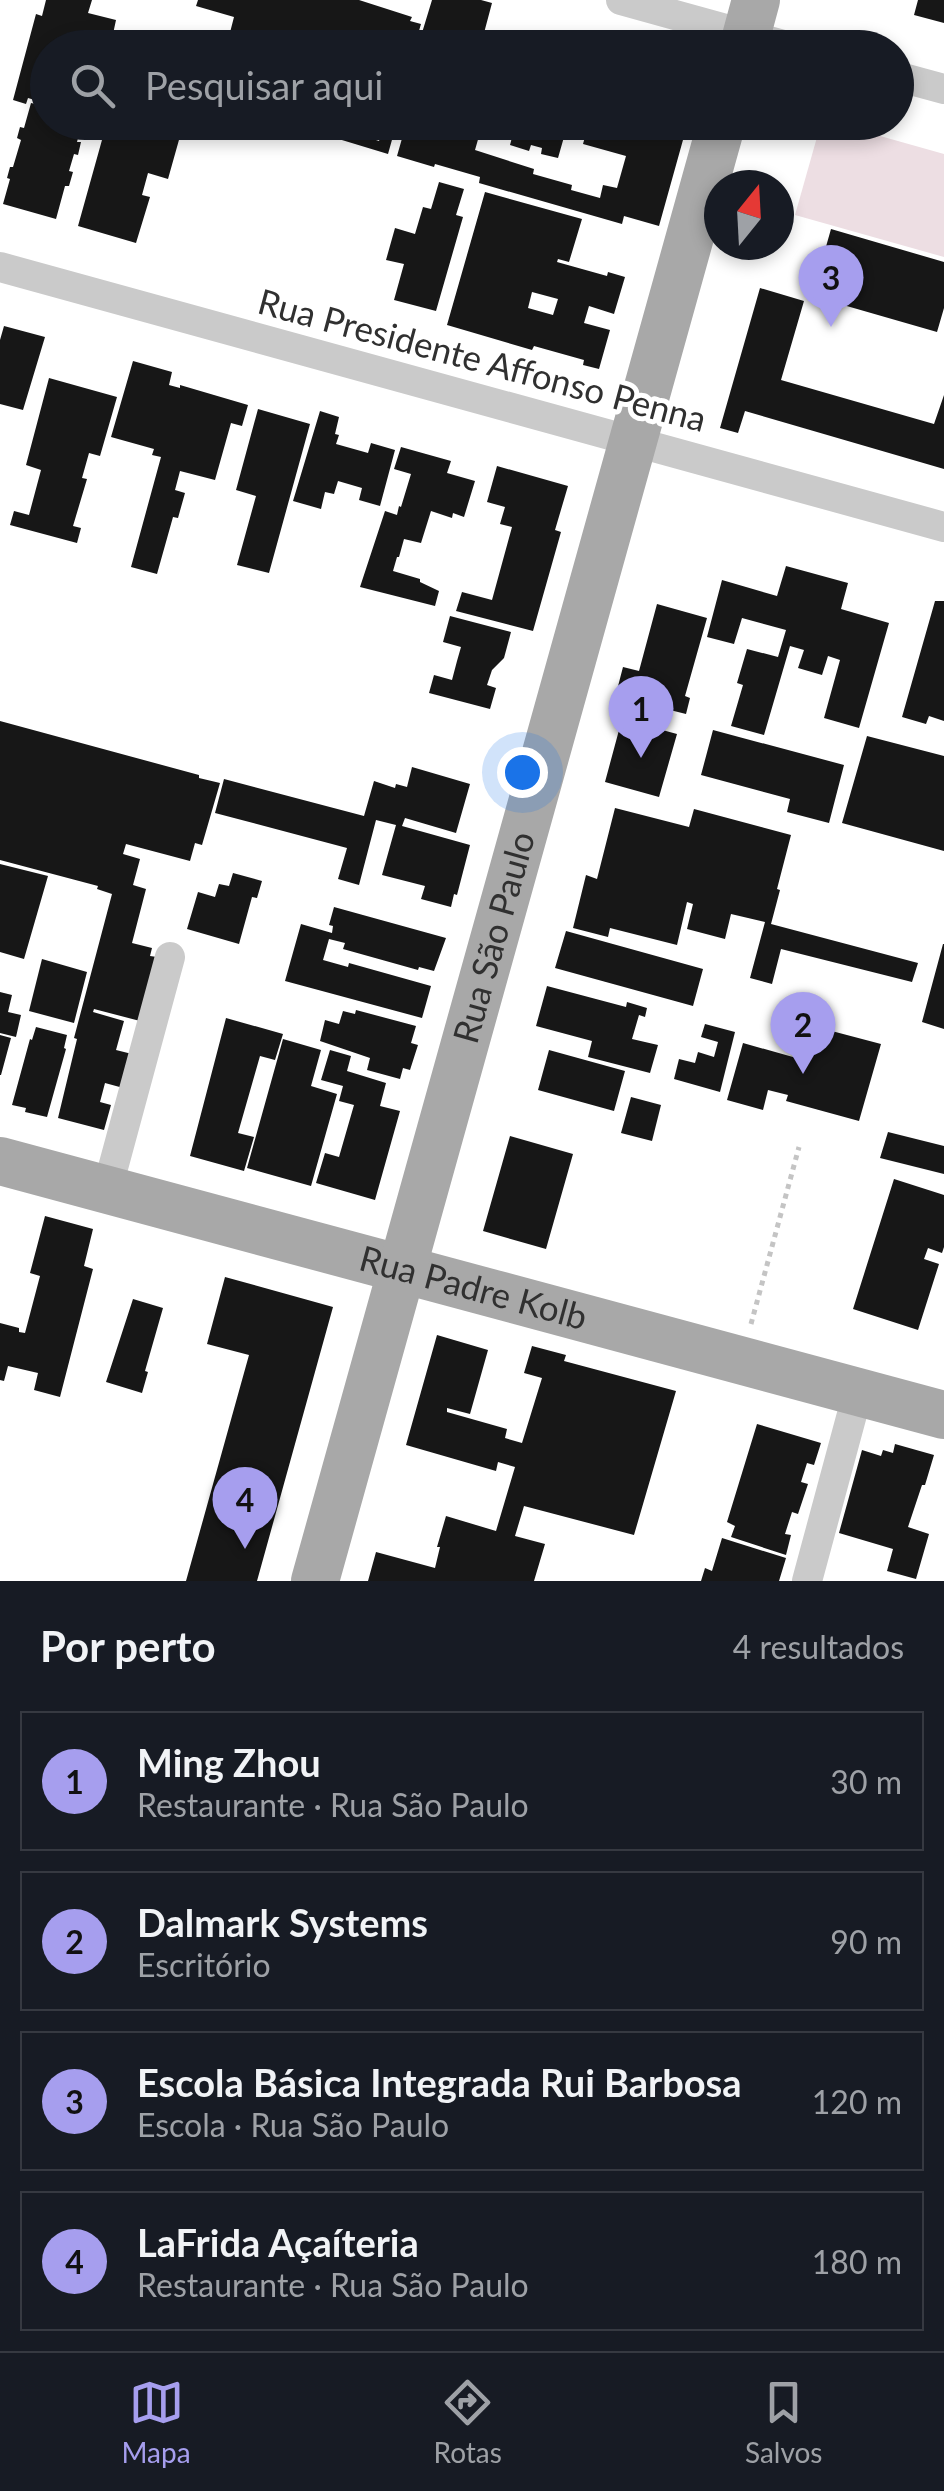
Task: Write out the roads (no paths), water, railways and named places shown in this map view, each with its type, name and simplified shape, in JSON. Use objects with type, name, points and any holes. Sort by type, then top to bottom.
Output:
[{"type":"main road","name":"Rua São Paulo","points":[[315,1581],[717,140]]},
{"type":"main road","name":"Rua Padre Kolb","points":[[0,1161],[944,1415]]},
{"type":"street","points":[[621,0],[749,27]]},
{"type":"street","points":[[914,81],[944,89]]},
{"type":"street","name":"Rua Presidente Affonso Penna","points":[[0,267],[944,527]]},
{"type":"street","points":[[107,1190],[170,957]]},
{"type":"street","points":[[807,1581],[858,1392]]},
{"type":"place","name":"Escola Básica Integrada Rui Barbosa","points":[[831,327]]},
{"type":"place","name":"Ming Zhou","points":[[641,758]]},
{"type":"place","name":"Dalmark Systems","points":[[803,1074]]},
{"type":"place","name":"LaFrida Açaíteria","points":[[245,1549]]}]
